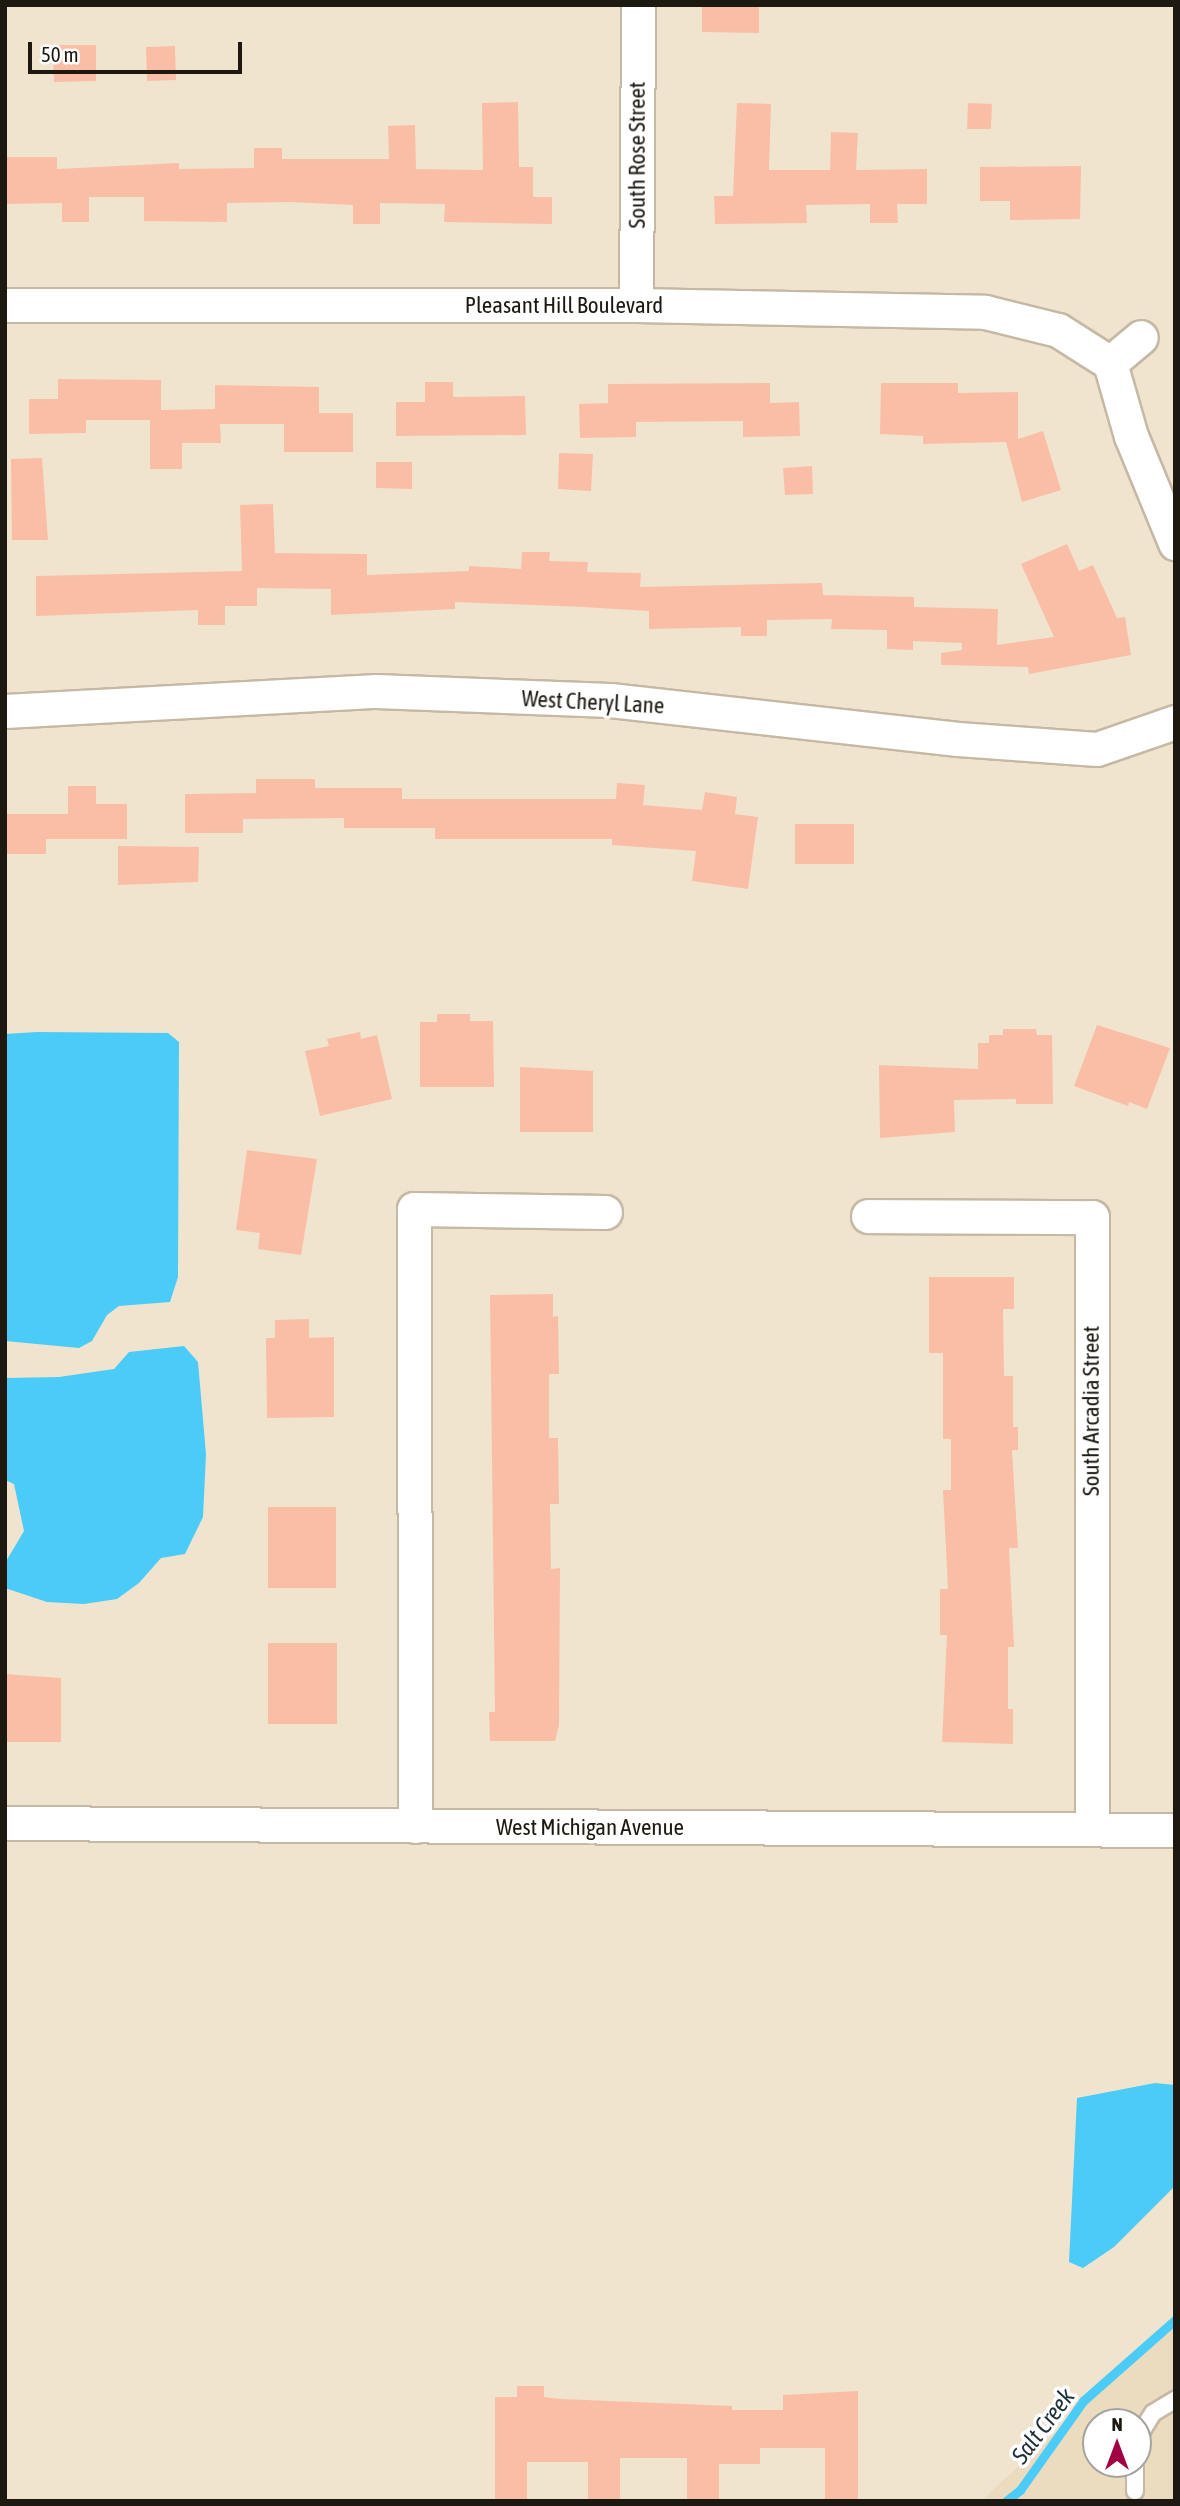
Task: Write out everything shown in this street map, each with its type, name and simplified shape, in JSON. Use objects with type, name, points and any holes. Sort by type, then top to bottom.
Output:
[{"type":"street","name":"South Rose Street","points":[[636,304],[638,5]]},
{"type":"street","name":"Pleasant Hill Boulevard","points":[[5,304],[636,304],[985,312],[1058,330],[1111,363]]},
{"type":"street","points":[[1141,337],[1111,363],[1131,436],[1175,543]]},
{"type":"street","name":"West Cheryl Lane","points":[[5,710],[376,691],[610,700],[958,739],[1097,749],[1175,722]]},
{"type":"street","points":[[415,1826],[414,1209],[605,1212]]},
{"type":"street","name":"South Arcadia Street","points":[[869,1216],[1092,1217],[1092,1828]]},
{"type":"street","name":"West Michigan Avenue","points":[[5,1824],[1175,1830]]},
{"type":"lane","points":[[1152,2415],[1175,2400]]},
{"type":"lane","points":[[1135,2478],[1135,2491]]},
{"type":"shaded area","points":[[1175,2322],[1175,2501],[981,2501]]},
{"type":"water","points":[[168,1033],[179,1042],[178,1277],[170,1302],[119,1306],[107,1315],[92,1341],[79,1348],[5,1341],[5,1034]]},
{"type":"water","points":[[184,1346],[198,1362],[206,1454],[203,1517],[185,1554],[161,1558],[139,1583],[117,1599],[84,1604],[47,1602],[5,1588],[5,1563],[24,1531],[14,1484],[5,1480],[5,1378],[59,1377],[114,1369],[129,1352]]},
{"type":"water","points":[[1155,2083],[1175,2085],[1175,2186],[1114,2247],[1083,2268],[1069,2262],[1077,2098]]},
{"type":"building","points":[[702,5],[759,5],[759,33],[702,32]]},
{"type":"building","points":[[53,45],[96,45],[96,81],[54,82]]},
{"type":"building","points":[[175,46],[176,80],[147,81],[146,47]]},
{"type":"building","points":[[518,102],[519,167],[533,167],[533,197],[552,197],[552,224],[444,222],[445,204],[380,203],[380,224],[353,224],[353,205],[227,203],[227,222],[144,221],[144,197],[89,197],[89,222],[62,222],[62,203],[5,204],[5,157],[57,157],[57,169],[179,163],[179,169],[254,168],[254,148],[282,148],[282,159],[389,159],[388,126],[415,125],[416,169],[483,170],[482,103]]},
{"type":"building","points":[[737,103],[771,104],[769,170],[830,170],[831,132],[858,133],[856,170],[927,169],[927,204],[897,204],[898,223],[870,223],[870,204],[806,205],[807,223],[715,224],[714,196],[733,196]]},
{"type":"building","points":[[968,103],[992,104],[991,129],[967,129]]},
{"type":"building","points":[[1081,166],[1080,219],[1010,220],[1010,201],[980,201],[980,167]]},
{"type":"building","points":[[58,379],[161,380],[161,410],[215,409],[215,385],[319,387],[319,413],[353,413],[353,452],[284,452],[284,424],[220,424],[221,443],[182,443],[182,469],[150,469],[150,420],[86,420],[86,433],[29,434],[29,399],[58,399]]},
{"type":"building","points":[[425,382],[453,382],[453,397],[525,396],[526,435],[396,436],[396,402],[425,402]]},
{"type":"building","points":[[770,383],[770,403],[799,402],[800,436],[743,437],[743,421],[636,422],[636,437],[580,438],[579,404],[608,403],[608,384]]},
{"type":"building","points":[[881,383],[958,383],[958,393],[1018,392],[1018,439],[1043,431],[1061,490],[1022,502],[1006,442],[923,444],[923,436],[880,434]]},
{"type":"building","points":[[559,453],[593,454],[591,491],[558,489]]},
{"type":"building","points":[[42,458],[48,540],[12,540],[11,459]]},
{"type":"building","points":[[376,462],[412,462],[412,489],[376,488]]},
{"type":"building","points":[[812,466],[813,494],[785,495],[783,468]]},
{"type":"building","points":[[273,504],[275,553],[367,554],[367,575],[469,571],[469,566],[521,569],[522,552],[550,552],[549,561],[588,562],[587,572],[641,573],[640,587],[822,583],[823,595],[914,597],[914,607],[998,609],[997,645],[1054,637],[1021,564],[1067,544],[1079,571],[1093,565],[1117,618],[1125,617],[1131,655],[1029,674],[1028,667],[941,665],[941,653],[962,650],[962,643],[913,641],[913,650],[887,649],[887,630],[831,629],[832,619],[767,620],[767,636],[741,636],[741,627],[649,629],[649,611],[583,607],[455,602],[455,609],[331,615],[331,589],[257,588],[257,606],[225,606],[225,625],[198,625],[198,610],[36,616],[36,576],[242,571],[240,505]]},
{"type":"building","points":[[256,779],[315,779],[315,788],[402,788],[402,799],[616,799],[617,783],[645,785],[643,805],[702,810],[705,792],[737,797],[735,814],[758,817],[748,889],[692,881],[696,851],[612,845],[612,839],[435,839],[435,828],[344,828],[344,818],[243,819],[243,833],[185,833],[185,794],[256,793]]},
{"type":"building","points":[[68,786],[96,786],[96,804],[127,804],[127,839],[46,839],[46,854],[5,854],[5,814],[68,814]]},
{"type":"building","points":[[795,824],[854,824],[854,864],[795,864]]},
{"type":"building","points":[[118,846],[199,847],[198,882],[118,885]]},
{"type":"building","points":[[437,1014],[470,1014],[470,1021],[493,1021],[494,1087],[420,1087],[420,1022],[437,1022]]},
{"type":"building","points":[[1097,1025],[1170,1048],[1147,1109],[1129,1102],[1128,1106],[1074,1086]]},
{"type":"building","points":[[1003,1029],[1036,1029],[1037,1035],[1052,1035],[1053,1104],[1016,1104],[1016,1099],[954,1100],[955,1132],[880,1138],[879,1065],[978,1069],[978,1043],[989,1043],[989,1035],[1003,1035]]},
{"type":"building","points":[[360,1032],[361,1039],[377,1035],[392,1099],[320,1116],[305,1051],[329,1046],[327,1039]]},
{"type":"building","points":[[520,1067],[593,1071],[593,1132],[520,1132]]},
{"type":"building","points":[[247,1150],[317,1159],[301,1255],[258,1249],[260,1233],[236,1230]]},
{"type":"building","points":[[929,1277],[1014,1277],[1014,1309],[1003,1309],[1004,1376],[1013,1376],[1013,1427],[1018,1427],[1018,1450],[1012,1450],[1018,1548],[1009,1548],[1014,1647],[1008,1647],[1008,1709],[1013,1709],[1013,1744],[942,1742],[947,1635],[940,1635],[940,1589],[948,1589],[943,1490],[951,1490],[951,1439],[943,1439],[943,1353],[929,1353]]},
{"type":"building","points":[[553,1294],[553,1317],[558,1316],[559,1374],[549,1374],[549,1438],[558,1438],[559,1504],[550,1504],[551,1569],[560,1568],[559,1725],[555,1741],[490,1741],[489,1712],[495,1712],[490,1295]]},
{"type":"building","points":[[309,1319],[309,1338],[334,1337],[334,1417],[267,1418],[266,1338],[275,1338],[275,1320]]},
{"type":"building","points":[[268,1507],[336,1507],[336,1588],[268,1588]]},
{"type":"building","points":[[268,1643],[337,1643],[337,1724],[268,1724]]},
{"type":"building","points":[[5,1674],[61,1678],[61,1742],[5,1742]]},
{"type":"building","points":[[517,2386],[544,2386],[544,2397],[561,2399],[732,2406],[732,2410],[783,2410],[783,2395],[858,2391],[858,2501],[825,2501],[825,2448],[760,2448],[760,2464],[719,2464],[719,2501],[687,2501],[687,2458],[620,2458],[620,2501],[588,2501],[588,2462],[527,2462],[527,2501],[495,2501],[495,2397],[517,2397]]},
{"type":"waterway","name":"Salt Creek","points":[[1006,2501],[1020,2490],[1083,2401],[1175,2320]]}]
